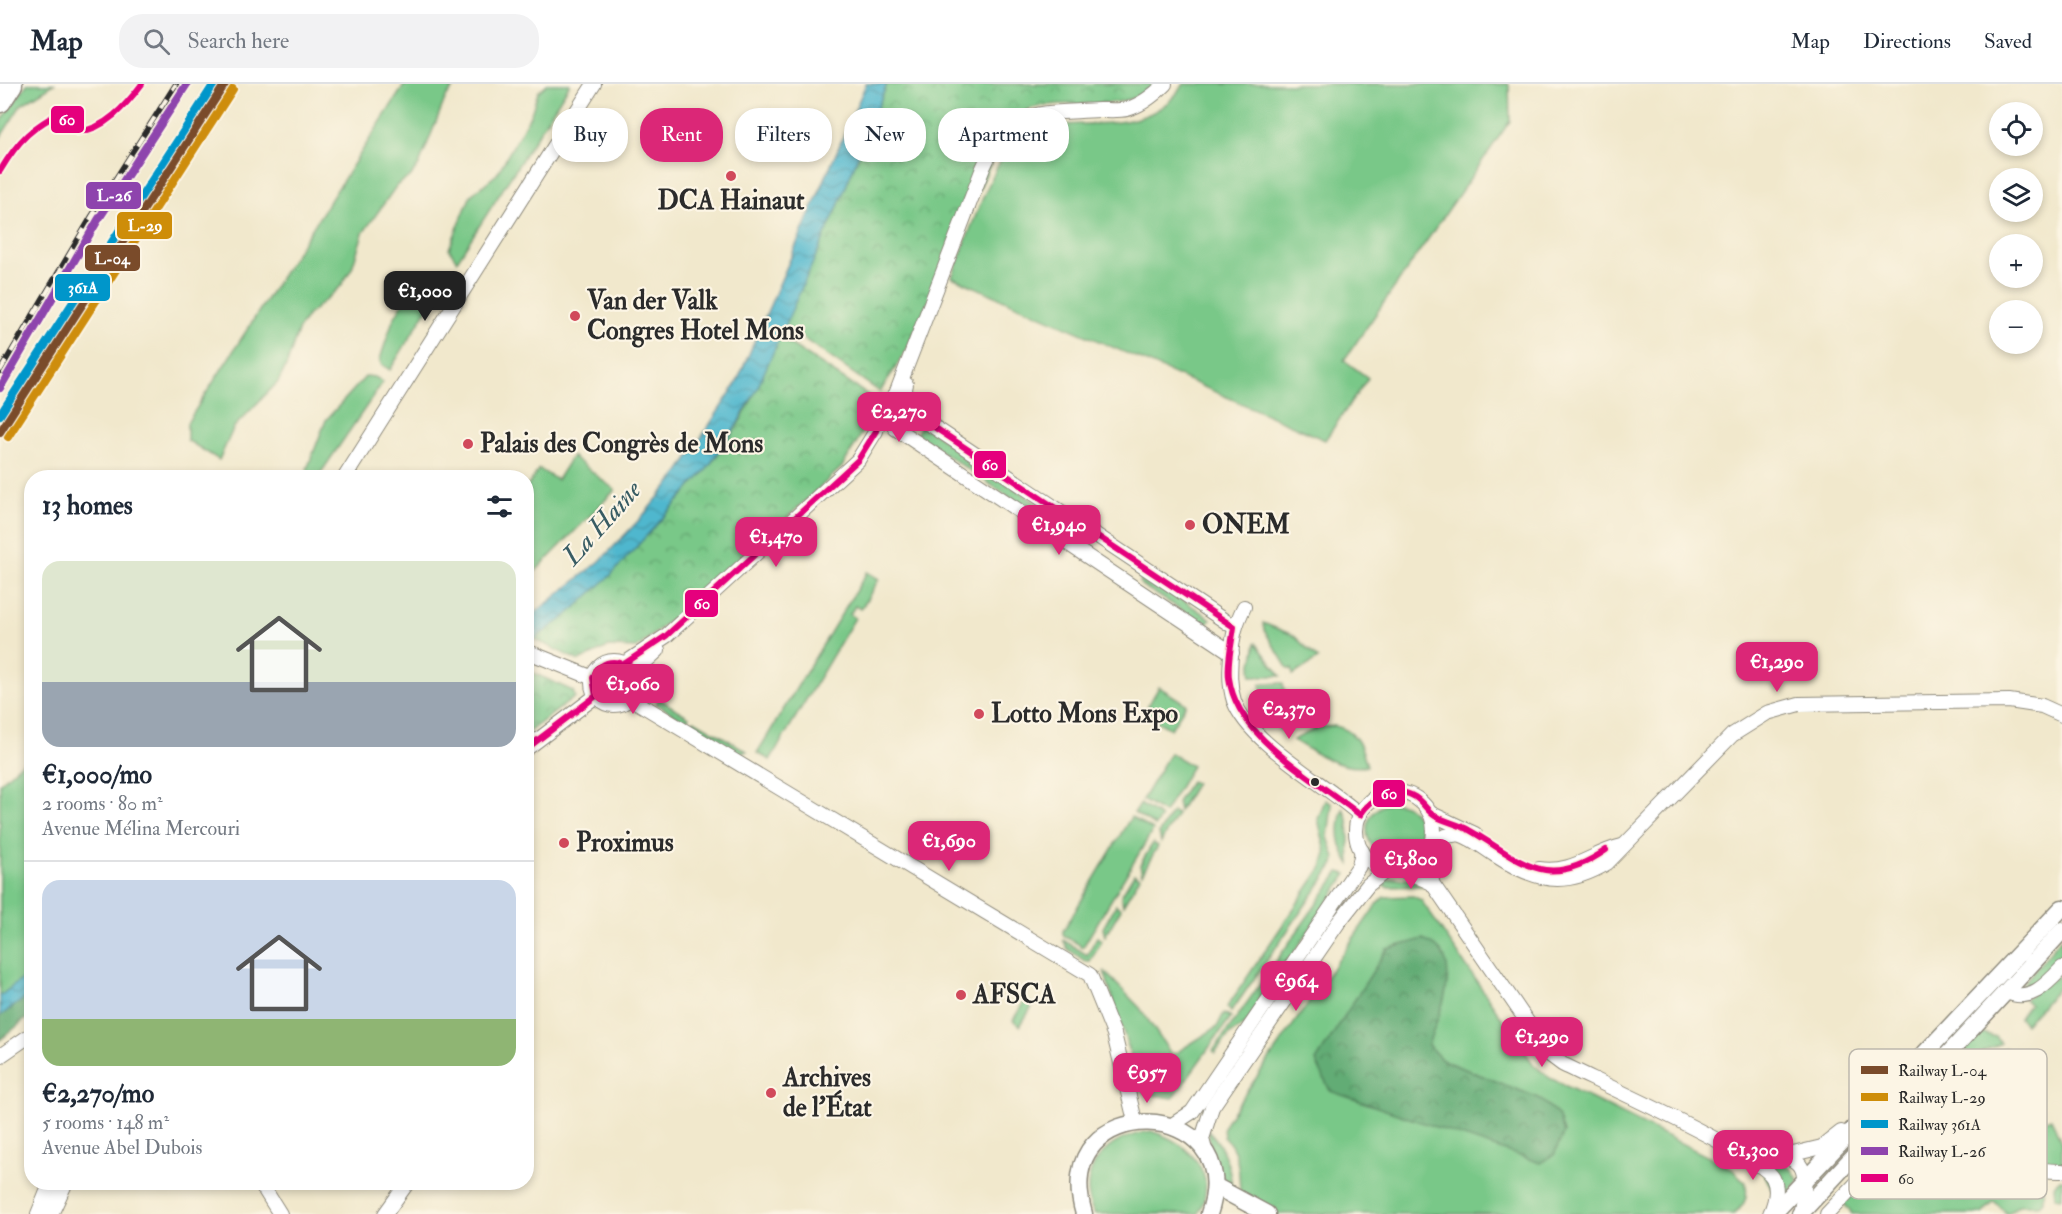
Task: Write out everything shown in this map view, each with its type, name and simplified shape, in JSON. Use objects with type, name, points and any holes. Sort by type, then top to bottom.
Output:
[{"type":"highway","points":[[0,100],[11,84]]},
{"type":"street","points":[[349,470],[594,84]]},
{"type":"street","points":[[629,669],[858,460],[876,431],[881,410],[896,394],[983,168],[999,137],[1015,123],[1038,114],[1127,109],[1150,98],[1165,84]]},
{"type":"street","points":[[629,669],[794,530],[862,464],[883,433],[896,430],[903,420],[905,386],[997,149],[1007,136],[1027,123],[1040,120],[1128,114],[1163,96],[1175,84]]},
{"type":"street","points":[[886,405],[894,404],[931,425],[1234,627]]},
{"type":"street","points":[[879,418],[883,425],[896,430],[1232,653]]},
{"type":"street","points":[[1244,607],[1234,627],[1229,678],[1233,698],[1248,724],[1274,748],[1360,815]]},
{"type":"street","points":[[534,654],[593,678]]},
{"type":"street","points":[[618,661],[629,669],[635,686],[630,698],[613,704],[596,696],[593,678],[595,671],[605,663],[618,661]]},
{"type":"street","points":[[534,743],[596,696]]},
{"type":"street","points":[[630,698],[1090,975],[1114,1034],[1135,1121]]},
{"type":"street","points":[[1209,1214],[1215,1186],[1202,1139],[1212,1107],[1338,923],[1368,885],[1394,869],[1419,862],[1446,836],[1459,834],[1472,840],[1533,877],[1559,879],[1592,872],[1607,863],[1732,735],[1749,723],[1781,708],[1826,702],[2009,701],[2029,703],[2062,715]]},
{"type":"street","points":[[1432,884],[1373,862],[1362,851],[1357,837],[1360,815],[1372,800],[1392,792],[1414,797],[1430,813],[1469,830],[1521,865],[1554,870],[1588,861],[1606,850],[1624,845]]},
{"type":"street","points":[[1430,813],[1434,836],[1429,850],[1432,884],[1550,1055],[1583,1075],[1740,1151],[1768,1172],[1773,1179],[1775,1200],[1771,1214]]},
{"type":"street","points":[[1172,1125],[1192,1112],[1359,866],[1362,851]]},
{"type":"street","points":[[1927,1049],[2062,908]]},
{"type":"street","points":[[1954,1049],[2062,931]]},
{"type":"street","points":[[2007,992],[2018,996],[2035,993],[2062,968]]},
{"type":"street","points":[[0,1056],[24,1040]]},
{"type":"street","points":[[1084,1214],[1079,1185],[1087,1156],[1107,1133],[1135,1121],[1154,1121],[1172,1125],[1186,1133],[1207,1156]]},
{"type":"street","points":[[1740,1151],[1789,1155],[1822,1147],[1849,1122]]},
{"type":"street","points":[[1771,1214],[1849,1133]]},
{"type":"street","points":[[1789,1155],[1802,1170],[1805,1181],[1800,1214]]},
{"type":"street","points":[[1800,1214],[1849,1161]]},
{"type":"street","points":[[2047,1171],[2062,1171]]},
{"type":"street","points":[[1215,1186],[1267,1214]]},
{"type":"street","points":[[38,1214],[48,1190]]},
{"type":"street","points":[[51,1214],[62,1190]]},
{"type":"street","points":[[265,1190],[280,1214]]},
{"type":"street","points":[[386,1214],[402,1190]]},
{"type":"street","points":[[1827,1214],[1849,1191]]},
{"type":"green space","points":[[27,84],[54,84],[21,105],[0,138],[0,123]]},
{"type":"green space","points":[[405,84],[456,84],[445,99],[419,165],[410,177],[397,185],[363,233],[352,268],[341,286],[307,316],[299,328],[287,364],[278,382],[234,427],[219,460],[187,440],[187,423]]},
{"type":"green space","points":[[547,84],[570,84],[555,108],[552,108],[552,112],[457,261],[449,249],[471,195],[497,174],[531,114],[538,92]]},
{"type":"green space","points":[[887,84],[1156,84],[1143,94],[1113,103],[1048,105],[1034,108],[938,108],[938,162],[992,162],[906,351],[880,392],[784,325],[856,162],[926,162],[926,108],[877,108]]},
{"type":"green space","points":[[1184,84],[1509,84],[1510,121],[1344,360],[1368,378],[1325,440],[952,277],[973,222],[1000,162],[1069,162],[1069,125],[1129,120],[1145,116],[1172,99]]},
{"type":"green space","points":[[441,268],[451,270],[390,370],[381,364],[380,359],[393,320],[405,300]]},
{"type":"green space","points":[[778,336],[880,403],[842,467],[752,550],[637,648],[608,647],[579,661],[534,639],[600,583],[661,520],[710,464],[736,428],[748,406]]},
{"type":"green space","points":[[366,376],[375,377],[383,382],[323,470],[308,470],[326,420]]},
{"type":"green space","points":[[889,408],[895,408],[900,416],[898,422],[889,424],[884,419],[884,413]]},
{"type":"green space","points":[[922,425],[1060,519],[1057,525],[1052,526],[916,434]]},
{"type":"green space","points":[[572,456],[615,490],[534,573],[534,476],[539,469],[557,480]]},
{"type":"green space","points":[[867,572],[879,579],[861,609],[855,606],[850,614],[855,618],[770,760],[757,753]]},
{"type":"green space","points":[[1145,574],[1211,619],[1206,625],[1141,585],[1140,582]]},
{"type":"green space","points":[[1263,623],[1293,635],[1318,659],[1293,675],[1292,669],[1288,669],[1264,630]]},
{"type":"green space","points":[[1256,643],[1281,676],[1252,676],[1251,669]]},
{"type":"green space","points":[[615,666],[628,671],[633,684],[628,697],[615,702],[602,697],[597,684],[602,671]]},
{"type":"green space","points":[[534,673],[573,691],[575,697],[534,728]]},
{"type":"green space","points":[[1283,683],[1287,702],[1281,730],[1266,710],[1261,684]]},
{"type":"green space","points":[[1159,687],[1186,704],[1171,729],[1143,714]]},
{"type":"green space","points":[[659,699],[689,717],[686,721],[656,704]]},
{"type":"green space","points":[[694,720],[747,751],[739,754],[691,725]]},
{"type":"green space","points":[[1335,726],[1348,731],[1357,740],[1367,766],[1348,766],[1338,763],[1293,740],[1319,727]]},
{"type":"green space","points":[[1170,753],[1192,766],[1164,813],[1142,800]]},
{"type":"green space","points":[[24,761],[24,977],[0,996],[0,783]]},
{"type":"green space","points":[[1191,781],[1196,783],[1179,811],[1177,802]]},
{"type":"green space","points":[[1325,800],[1332,804],[1328,837],[1335,858],[1334,864],[1231,1012],[1227,1007],[1322,867],[1326,853],[1318,819]]},
{"type":"green space","points":[[1389,803],[1399,803],[1409,807],[1417,815],[1421,830],[1417,845],[1409,853],[1399,857],[1389,857],[1379,853],[1371,845],[1367,835],[1367,825],[1371,815],[1379,807]]},
{"type":"green space","points":[[1140,804],[1161,817],[1155,826],[1134,813]]},
{"type":"green space","points":[[1343,808],[1348,820],[1350,864],[1339,837],[1339,823]]},
{"type":"green space","points":[[1172,812],[1177,814],[1161,842],[1159,833]]},
{"type":"green space","points":[[1131,817],[1153,830],[1083,947],[1063,935],[1063,931]]},
{"type":"green space","points":[[1153,843],[1158,846],[1142,874],[1140,865]]},
{"type":"green space","points":[[1339,872],[1347,874],[1246,1024],[1230,1034],[1215,1053],[1213,1051]]},
{"type":"green space","points":[[1134,874],[1140,877],[1123,905],[1121,896]]},
{"type":"green space","points":[[1394,878],[1413,880],[1422,886],[1387,887],[1377,883]]},
{"type":"green space","points":[[1413,896],[1421,900],[1534,1065],[1550,1078],[1731,1168],[1745,1182],[1747,1192],[1738,1211],[1734,1214],[1274,1214],[1240,1193],[1236,1156],[1224,1137],[1223,1128],[1229,1117],[1377,904],[1384,897]]},
{"type":"green space","points":[[1116,905],[1121,909],[1105,936],[1103,928]]},
{"type":"green space","points":[[1097,937],[1102,940],[1090,961],[1085,961],[1068,949],[1063,940],[1087,955]]},
{"type":"green space","points":[[2062,937],[2062,961],[2037,987],[2017,991]]},
{"type":"green space","points":[[1423,939],[1441,951],[1448,974],[1444,999],[1428,1045],[1442,1060],[1539,1098],[1558,1115],[1564,1132],[1554,1155],[1540,1163],[1330,1091],[1316,1061],[1387,949]]},
{"type":"green space","points":[[1104,971],[1140,1008],[1171,1054],[1217,1027],[1224,1013],[1231,1017],[1173,1098],[1146,1094],[1142,1091]]},
{"type":"green space","points":[[2062,973],[2062,984],[2025,1024],[2019,1018],[2029,1004],[2024,999]]},
{"type":"green space","points":[[24,998],[24,1021],[0,1040],[0,1015]]},
{"type":"green space","points":[[1025,1000],[1033,1005],[1020,1026],[1013,1020]]},
{"type":"green space","points":[[1983,1033],[1996,1037],[2001,1043],[1989,1049],[1960,1049]]},
{"type":"green space","points":[[2051,1118],[2062,1144],[2062,1163],[2047,1163],[2047,1120]]},
{"type":"green space","points":[[1208,1130],[1225,1157],[1232,1187],[1222,1177],[1219,1170],[1212,1153]]},
{"type":"green space","points":[[1151,1131],[1177,1143],[1197,1161],[1203,1173],[1205,1185],[1204,1199],[1198,1214],[1094,1214],[1088,1182],[1099,1158],[1121,1140]]},
{"type":"green space","points":[[1757,1157],[1787,1166],[1796,1175],[1799,1182],[1778,1204]]},
{"type":"green space","points":[[2059,1179],[2062,1179],[2062,1199],[2055,1197],[2054,1186]]},
{"type":"green space","points":[[1849,1197],[1849,1199],[2043,1199],[2039,1205],[2019,1205],[2007,1214],[1994,1201],[1982,1214],[1852,1214],[1843,1203]]},
{"type":"water","points":[[866,84],[887,84],[877,108],[856,108]]},
{"type":"water","points":[[844,135],[844,162],[856,162],[756,391],[735,428],[707,469],[611,575],[565,617],[534,639],[534,613],[600,561],[677,475],[736,384]]},
{"type":"water","points":[[24,977],[24,999],[0,1016],[0,996]]},
{"type":"railway","points":[[0,371],[92,216],[176,84]]},
{"type":"rail line","name":"L-26","points":[[0,388],[98,220],[187,84]]},
{"type":"rail line","name":"361A","points":[[0,415],[214,84]]},
{"type":"rail line","name":"L-04","points":[[0,432],[225,84]]},
{"type":"rail line","name":"L-29","points":[[8,437],[233,89]]},
{"type":"transit line","name":"60","points":[[0,171],[20,142],[44,122],[65,110],[69,126],[77,132],[97,127],[122,108],[142,84]]},
{"type":"transit line","name":"60","points":[[534,743],[596,696],[593,678],[601,666],[614,662],[624,664],[666,636],[858,460],[876,431],[881,410],[886,405],[894,404],[903,412],[931,425],[1234,627],[1229,659],[1229,678],[1235,700],[1247,720],[1262,739],[1281,756],[1360,815],[1377,798],[1399,792],[1415,797],[1435,816],[1465,828],[1519,861],[1534,867],[1549,870],[1566,869],[1584,863],[1606,850]]},
{"type":"place","name":"DCA Hainaut","points":[[731,176]]},
{"type":"place","name":"Van der Valk Congres Hotel Mons","points":[[575,316]]},
{"type":"place","name":"Palais des Congrès de Mons","points":[[468,444]]},
{"type":"place","name":"ONEM","points":[[1190,525]]},
{"type":"place","name":"Lotto Mons Expo","points":[[979,714]]},
{"type":"place","name":"Proximus","points":[[564,843]]},
{"type":"place","name":"AFSCA","points":[[961,995]]},
{"type":"place","name":"Archives de l'État","points":[[771,1093]]},
{"type":"water label","name":"La Haine","points":[[602,523]]}]
